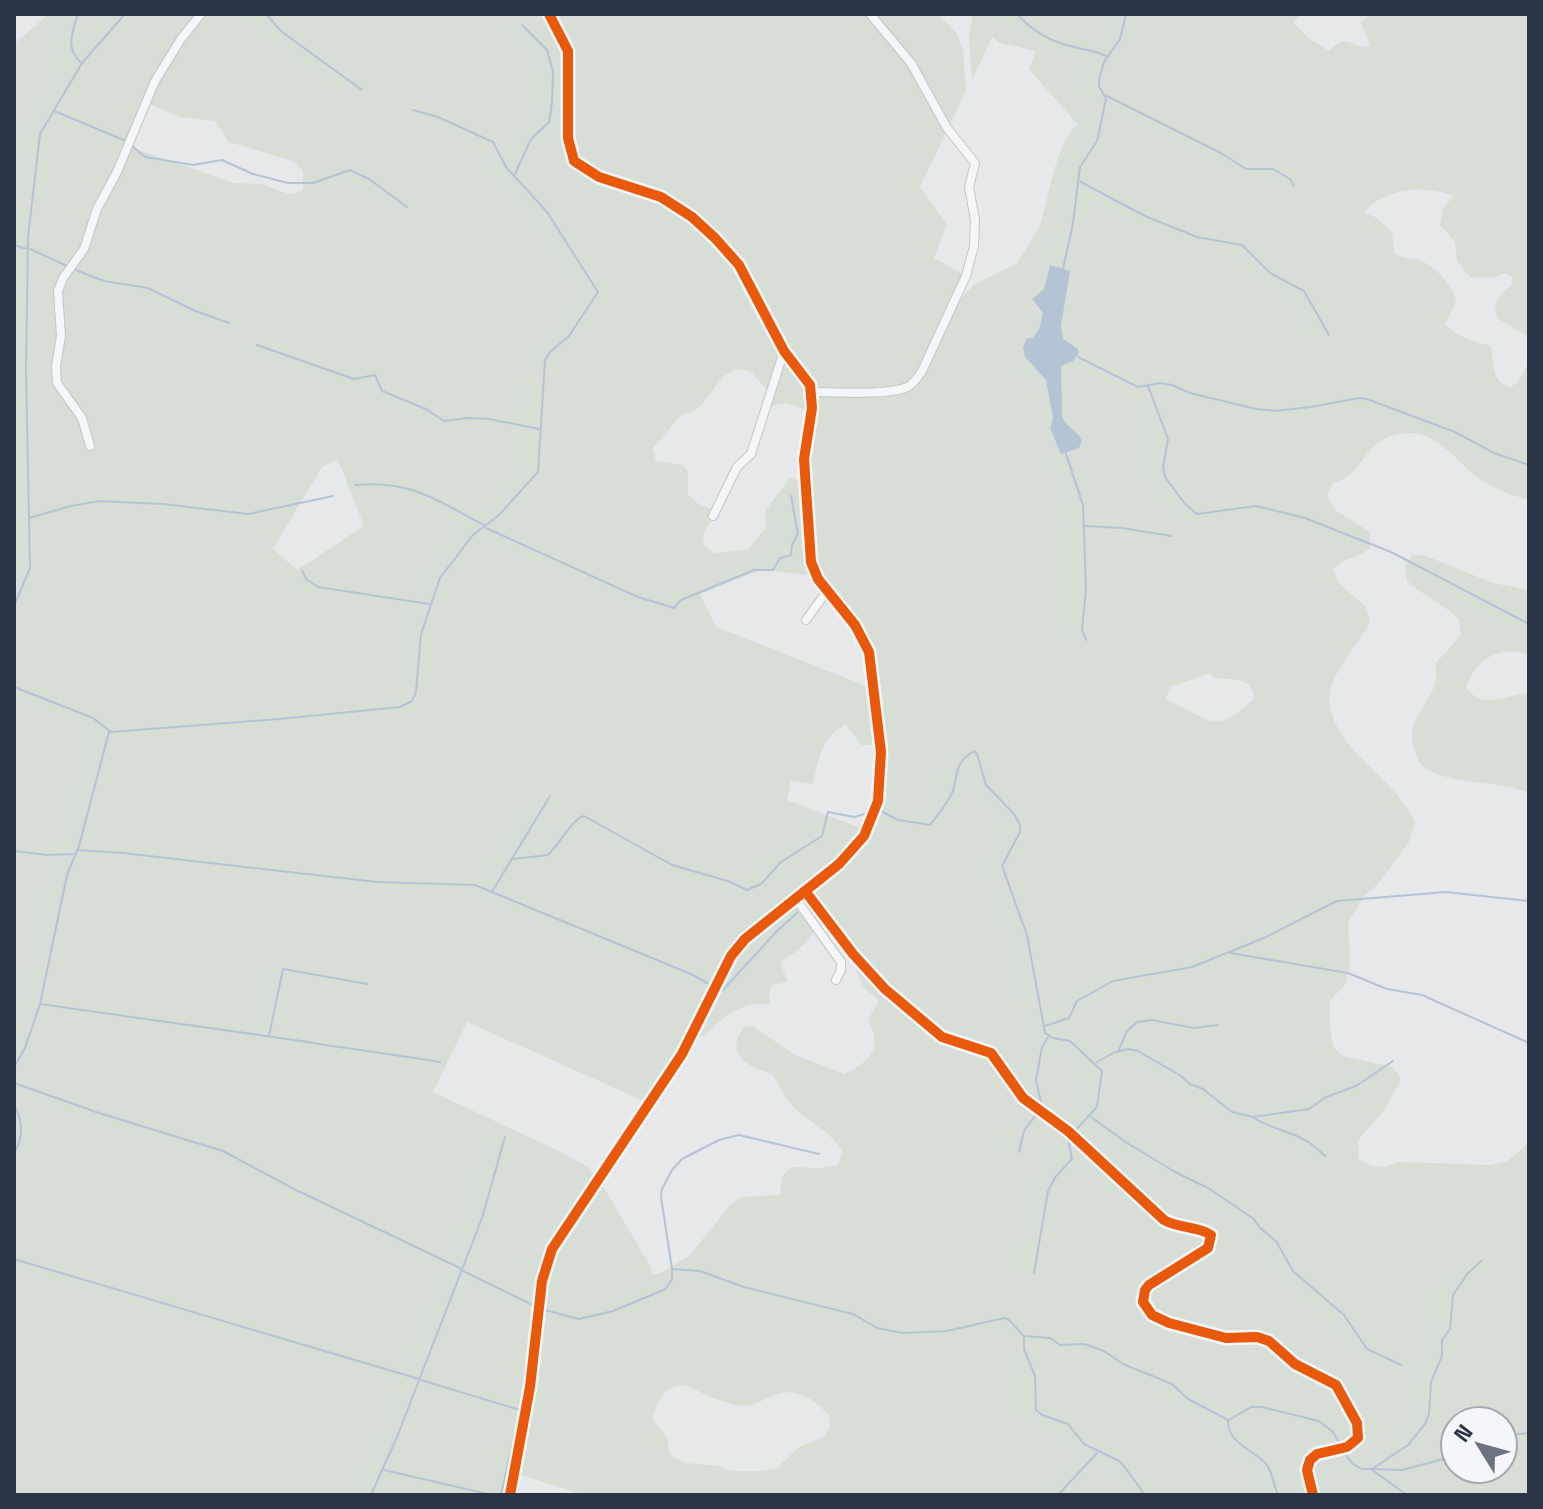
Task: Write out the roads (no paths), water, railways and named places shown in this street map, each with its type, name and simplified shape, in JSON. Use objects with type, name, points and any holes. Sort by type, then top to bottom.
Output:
[{"type":"street","points":[[90,446],[82,418],[57,383],[56,366],[61,336],[58,291],[63,278],[84,249],[97,209],[117,172],[155,81],[201,14]]},
{"type":"street","points":[[510,1495],[530,1387],[544,1270],[552,1249],[682,1054],[731,956],[745,939],[850,854],[864,836],[878,801],[880,777],[879,720],[869,652],[855,625],[815,572],[810,548],[804,459],[812,392],[806,378],[784,351],[739,265],[715,238],[692,217],[661,197],[599,177],[574,161],[568,138],[568,51],[549,14]]},
{"type":"street","points":[[812,392],[903,389],[913,383],[922,371],[966,276],[974,246],[975,220],[969,194],[975,168],[973,159],[947,128],[911,63],[870,14]]},
{"type":"street","points":[[713,516],[737,467],[751,454],[784,351]]},
{"type":"street","points":[[806,620],[827,591]]},
{"type":"street","points":[[805,891],[861,963],[912,1014],[942,1037],[991,1053],[1023,1098],[1068,1131],[1164,1220],[1211,1235],[1208,1248],[1149,1285],[1143,1302],[1152,1315],[1169,1323],[1226,1338],[1257,1337],[1269,1341],[1295,1364],[1336,1385],[1357,1423],[1359,1434],[1347,1447],[1313,1456],[1307,1470],[1313,1495]]},
{"type":"street","points":[[796,899],[841,962],[836,980]]},
{"type":"water","points":[[1050,265],[1070,271],[1061,326],[1063,339],[1079,353],[1073,361],[1061,366],[1062,416],[1082,441],[1079,448],[1061,454],[1050,428],[1053,418],[1046,380],[1025,357],[1023,347],[1027,338],[1033,338],[1040,327],[1043,313],[1032,299],[1044,289]]},
{"type":"waterway","points":[[78,14],[71,45],[81,63]]},
{"type":"waterway","points":[[14,606],[30,568],[26,370],[28,237],[40,134],[82,63],[125,14]]},
{"type":"waterway","points":[[266,14],[282,32],[362,90]]},
{"type":"waterway","points":[[1017,14],[1050,39],[1106,56]]},
{"type":"waterway","points":[[1063,269],[1080,167],[1097,141],[1106,99],[1099,80],[1104,62],[1120,39],[1126,14]]},
{"type":"waterway","points":[[515,174],[531,139],[549,122],[552,102],[553,72],[547,50],[522,25]]},
{"type":"waterway","points":[[1105,95],[1221,153],[1246,169],[1273,169],[1290,179],[1294,186]]},
{"type":"waterway","points":[[14,687],[93,718],[111,732],[400,707],[412,701],[416,692],[421,634],[440,578],[473,535],[499,515],[538,472],[545,360],[569,336],[598,292],[547,212],[506,167],[493,142],[438,117],[413,110]]},
{"type":"waterway","points":[[54,111],[126,141]]},
{"type":"waterway","points":[[131,145],[145,157],[193,165],[222,160],[253,174],[288,183],[313,183],[350,170],[369,179],[407,207]]},
{"type":"waterway","points":[[1079,181],[1145,216],[1197,237],[1242,245],[1270,273],[1304,291],[1329,335]]},
{"type":"waterway","points":[[14,245],[27,249]]},
{"type":"waterway","points":[[30,249],[67,266]]},
{"type":"waterway","points":[[73,269],[104,281],[148,288],[229,323]]},
{"type":"waterway","points":[[257,345],[354,379],[375,375],[382,391],[426,409],[444,421],[489,419],[539,429]]},
{"type":"waterway","points":[[1078,357],[1138,387],[1160,383],[1172,385],[1190,393],[1256,409],[1276,411],[1367,399],[1455,432],[1494,453],[1529,465]]},
{"type":"waterway","points":[[1148,386],[1168,439],[1163,467],[1165,477],[1185,504],[1197,514],[1256,506],[1305,518],[1391,552],[1529,624]]},
{"type":"waterway","points":[[1065,451],[1083,505],[1086,590],[1082,630],[1086,640]]},
{"type":"waterway","points":[[355,485],[375,484],[408,489],[437,500],[484,525]]},
{"type":"waterway","points":[[29,518],[99,501],[163,504],[248,514],[333,496]]},
{"type":"waterway","points":[[486,528],[638,597],[674,608],[681,600],[754,570],[773,570],[780,558],[791,555],[798,534],[791,496]]},
{"type":"waterway","points":[[1085,526],[1171,536]]},
{"type":"waterway","points":[[302,571],[307,580],[318,587],[429,604]]},
{"type":"waterway","points":[[14,1067],[25,1048],[40,1004],[67,875],[79,846],[109,732]]},
{"type":"waterway","points":[[879,810],[898,820],[930,825],[953,791],[958,767],[974,751],[986,785],[1014,814],[1020,832],[1002,866],[1027,935],[1045,1033],[1070,1041],[1102,1071],[1097,1107],[1075,1131]]},
{"type":"waterway","points":[[493,890],[550,796]]},
{"type":"waterway","points":[[513,859],[548,855],[575,822],[584,816],[672,865],[728,881],[747,890],[761,884],[781,862],[822,836],[828,812],[854,817],[868,813]]},
{"type":"waterway","points":[[77,850],[377,882],[475,885],[711,985]]},
{"type":"waterway","points":[[14,851],[73,854]]},
{"type":"waterway","points":[[1045,1026],[1069,1018],[1077,1001],[1113,981],[1192,967],[1264,938],[1337,901],[1446,892],[1529,901]]},
{"type":"waterway","points":[[717,988],[722,991],[797,913]]},
{"type":"waterway","points":[[1230,953],[1348,973],[1387,989],[1422,995],[1529,1043]]},
{"type":"waterway","points":[[269,1036],[283,969],[367,984]]},
{"type":"waterway","points":[[40,1004],[440,1062]]},
{"type":"waterway","points":[[1118,1052],[1127,1031],[1137,1022],[1152,1020],[1194,1028],[1218,1025]]},
{"type":"waterway","points":[[1042,1107],[1036,1080],[1042,1047],[1048,1037]]},
{"type":"waterway","points":[[1097,1062],[1115,1052],[1128,1049],[1138,1051],[1203,1089],[1232,1112],[1253,1117],[1309,1109],[1326,1097],[1356,1086],[1393,1061]]},
{"type":"waterway","points":[[14,1083],[223,1151],[296,1190],[460,1268]]},
{"type":"waterway","points":[[14,1105],[21,1129],[14,1153]]},
{"type":"waterway","points":[[1019,1152],[1024,1131],[1038,1112]]},
{"type":"waterway","points":[[1091,1117],[1127,1143],[1208,1188],[1254,1219],[1276,1241],[1293,1271],[1344,1315],[1367,1349],[1401,1365]]},
{"type":"waterway","points":[[1254,1118],[1306,1141],[1325,1156]]},
{"type":"waterway","points":[[541,1309],[579,1319],[613,1311],[666,1289],[672,1279],[672,1269],[661,1197],[672,1170],[682,1159],[719,1140],[739,1135],[819,1154]]},
{"type":"waterway","points":[[371,1495],[397,1437],[482,1218],[505,1137]]},
{"type":"waterway","points":[[1034,1273],[1048,1191],[1056,1176],[1072,1159],[1069,1143],[1072,1137]]},
{"type":"waterway","points":[[14,1259],[419,1379]]},
{"type":"waterway","points":[[1344,1453],[1353,1464],[1362,1469],[1372,1469],[1408,1445],[1425,1424],[1429,1414],[1431,1382],[1442,1356],[1442,1340],[1450,1329],[1453,1295],[1468,1273],[1481,1261]]},
{"type":"waterway","points":[[672,1269],[700,1271],[744,1287],[853,1314],[877,1328],[903,1333],[947,1331],[1004,1318],[1024,1336],[1050,1338],[1060,1345],[1084,1344],[1104,1351],[1123,1364],[1172,1384],[1188,1399],[1228,1420]]},
{"type":"waterway","points":[[461,1270],[535,1306]]},
{"type":"waterway","points":[[1024,1336],[1024,1349],[1035,1376],[1036,1410],[1068,1424],[1084,1444],[1121,1462],[1145,1495]]},
{"type":"waterway","points":[[421,1380],[520,1410],[501,1495]]},
{"type":"waterway","points":[[1229,1420],[1251,1407],[1262,1407],[1319,1421],[1333,1432],[1342,1447]]},
{"type":"waterway","points":[[1228,1421],[1237,1441],[1268,1467],[1278,1495]]},
{"type":"waterway","points":[[1519,1434],[1529,1433]]},
{"type":"waterway","points":[[1058,1495],[1097,1453]]},
{"type":"waterway","points":[[1373,1469],[1402,1470],[1439,1460]]},
{"type":"waterway","points":[[384,1470],[492,1495]]},
{"type":"waterway","points":[[1372,1470],[1407,1495]]}]
